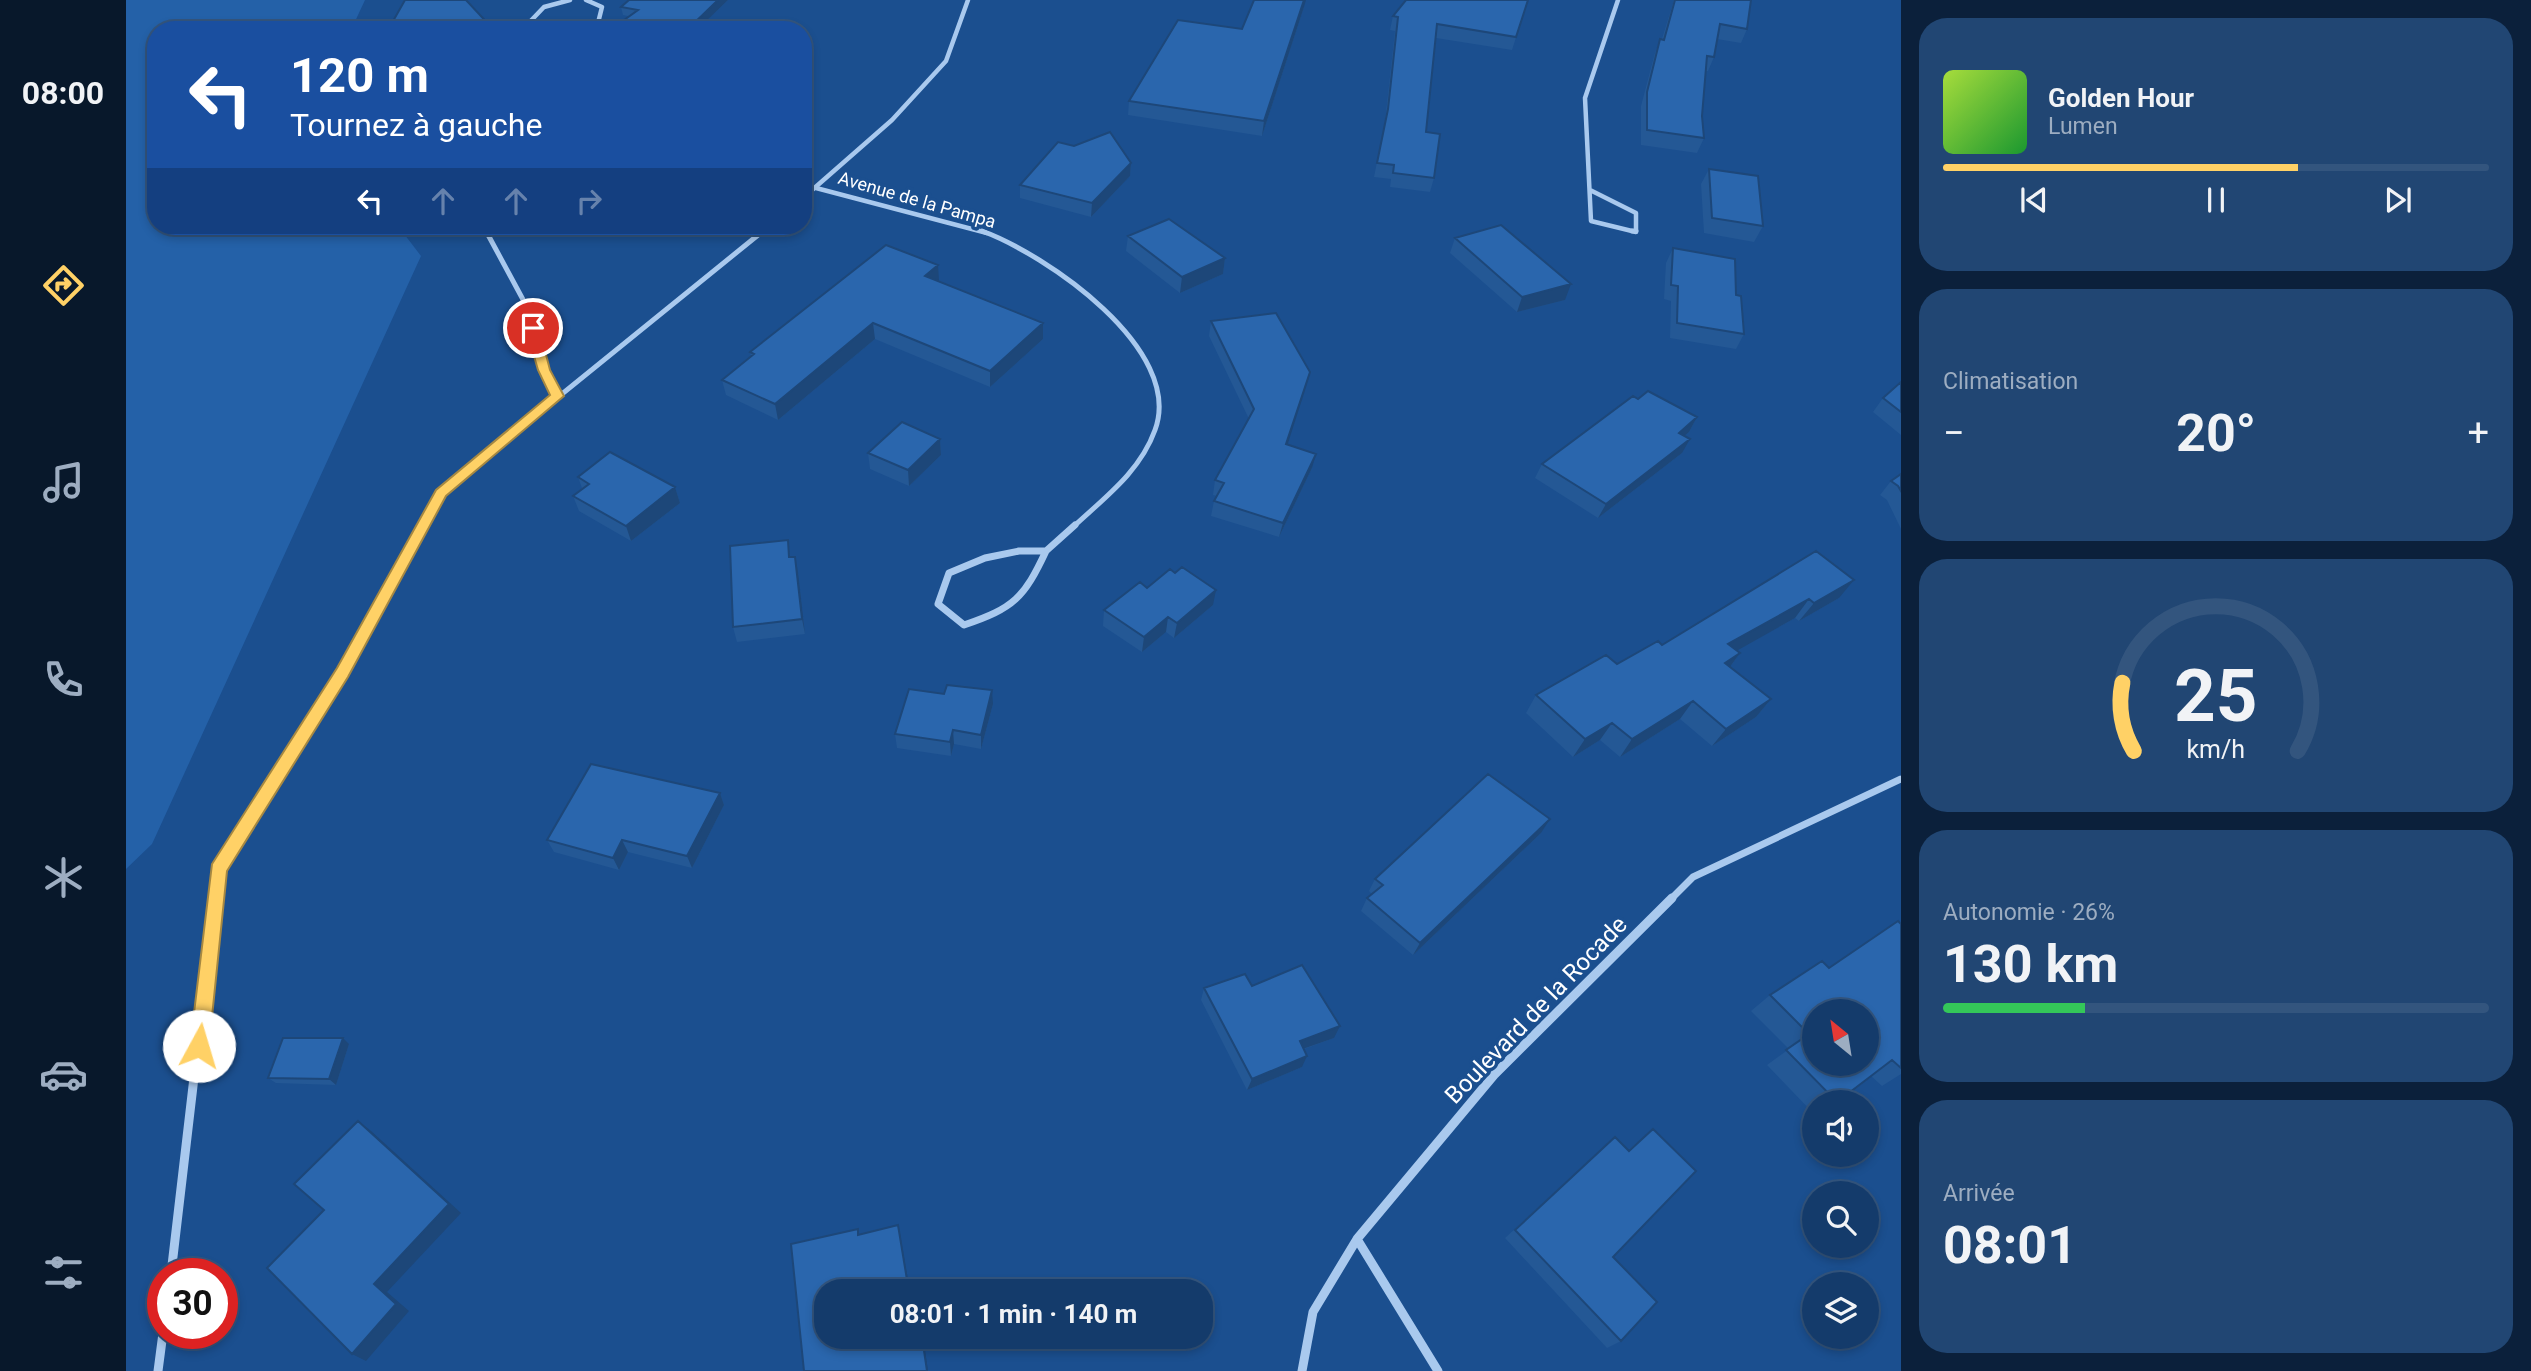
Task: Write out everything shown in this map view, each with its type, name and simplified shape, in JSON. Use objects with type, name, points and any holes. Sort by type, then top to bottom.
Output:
[{"type":"street","points":[[531,21],[544,8],[570,0]]},
{"type":"street","points":[[586,0],[602,7],[598,21]]},
{"type":"street","points":[[812,191],[892,120],[946,61],[968,0]]},
{"type":"street","points":[[1590,190],[1636,212],[1636,232],[1591,221],[1585,98],[1618,0]]},
{"type":"street","name":"Avenue de la Pampa","points":[[816,188],[985,233],[1071,279],[1105,309],[1142,351],[1159,399],[1156,429],[1130,475],[1046,551],[1029,587],[1000,613],[964,625],[938,604],[949,573],[974,560],[1010,550],[1046,551]]},
{"type":"street","points":[[488,235],[527,307],[544,370],[557,396]]},
{"type":"street","points":[[173,1258],[218,869],[343,673],[440,493],[758,235]]},
{"type":"street","name":"Boulevard de la Rocade","points":[[1302,1371],[1313,1312],[1357,1239],[1494,1075],[1693,877],[1901,779]]},
{"type":"street","points":[[1357,1239],[1438,1371]]},
{"type":"street","points":[[158,1371],[161,1349]]},
{"type":"shaded area","points":[[126,0],[365,0],[355,21],[147,21],[147,235],[405,235],[421,256],[152,844],[126,869]]},
{"type":"building","points":[[405,0],[466,0],[486,21],[393,21]]},
{"type":"building","points":[[629,0],[718,0],[696,21],[623,21],[638,10],[621,7]]},
{"type":"building","points":[[1254,0],[1304,0],[1264,121],[1129,101],[1178,20],[1242,29]]},
{"type":"building","points":[[1406,0],[1528,0],[1516,37],[1437,24],[1426,132],[1440,134],[1434,178],[1393,173],[1394,165],[1377,163],[1388,109],[1398,17],[1393,16]]},
{"type":"building","points":[[1675,0],[1751,0],[1747,29],[1720,24],[1714,57],[1707,56],[1702,116],[1704,138],[1647,130],[1647,92],[1660,39],[1664,40]]},
{"type":"building","points":[[1110,132],[1131,163],[1092,203],[1020,185],[1058,142],[1074,146]]},
{"type":"building","points":[[1709,169],[1758,176],[1763,226],[1712,218]]},
{"type":"building","points":[[1169,219],[1225,258],[1182,277],[1128,236]]},
{"type":"building","points":[[1501,225],[1571,284],[1522,297],[1455,238]]},
{"type":"building","points":[[886,245],[938,265],[925,276],[1043,323],[990,371],[873,323],[775,404],[722,380],[754,354],[750,352]]},
{"type":"building","points":[[1673,248],[1735,259],[1736,295],[1741,296],[1744,334],[1677,323],[1678,286],[1671,285]]},
{"type":"building","points":[[1276,313],[1310,372],[1286,444],[1316,454],[1283,523],[1214,501],[1224,483],[1215,480],[1254,409],[1211,321]]},
{"type":"building","points":[[1901,382],[1901,412],[1883,398]]},
{"type":"building","points":[[1648,391],[1697,417],[1679,433],[1690,439],[1606,504],[1542,464],[1633,396],[1638,399]]},
{"type":"building","points":[[902,422],[940,439],[908,470],[868,453]]},
{"type":"building","points":[[610,452],[675,487],[626,526],[573,496],[589,484],[578,477]]},
{"type":"building","points":[[1901,474],[1901,491],[1891,481]]},
{"type":"building","points":[[788,540],[789,557],[795,557],[802,619],[733,627],[730,546]]},
{"type":"building","points":[[1816,551],[1854,580],[1814,603],[1809,599],[1728,644],[1740,653],[1725,663],[1771,699],[1726,729],[1693,701],[1632,739],[1612,723],[1585,739],[1536,695],[1606,655],[1617,664],[1658,641],[1662,645]]},
{"type":"building","points":[[1182,567],[1216,590],[1177,623],[1168,617],[1144,637],[1104,610],[1140,582],[1147,588],[1170,569],[1175,573]]},
{"type":"building","points":[[947,685],[992,690],[981,735],[953,730],[950,742],[895,734],[909,689],[944,694]]},
{"type":"building","points":[[591,764],[720,793],[687,856],[622,840],[613,858],[547,840]]},
{"type":"building","points":[[1488,774],[1550,819],[1420,943],[1367,898],[1383,885],[1375,879]]},
{"type":"building","points":[[1898,921],[1901,924],[1901,1068],[1892,1060],[1880,1069],[1880,999],[1802,999],[1802,1027],[1770,995],[1822,961],[1829,968]]},
{"type":"building","points":[[1302,965],[1340,1026],[1300,1041],[1307,1056],[1252,1079],[1204,988],[1245,974],[1252,986]]},
{"type":"building","points":[[283,1038],[343,1038],[329,1079],[268,1078]]},
{"type":"building","points":[[1802,1039],[1802,1066],[1786,1050]]},
{"type":"building","points":[[1812,1076],[1871,1076],[1853,1090],[1825,1090]]},
{"type":"building","points":[[358,1121],[449,1204],[374,1284],[396,1304],[352,1354],[267,1268],[324,1210],[294,1184]]},
{"type":"building","points":[[1653,1129],[1696,1171],[1613,1257],[1657,1302],[1621,1341],[1515,1230],[1615,1137],[1629,1151]]},
{"type":"building","points":[[898,1225],[907,1279],[814,1279],[814,1349],[924,1349],[927,1371],[804,1371],[791,1244],[858,1229],[858,1235]]},
{"type":"route","points":[[199,1046],[218,869],[343,673],[440,493],[557,396],[544,370],[533,328]]}]
